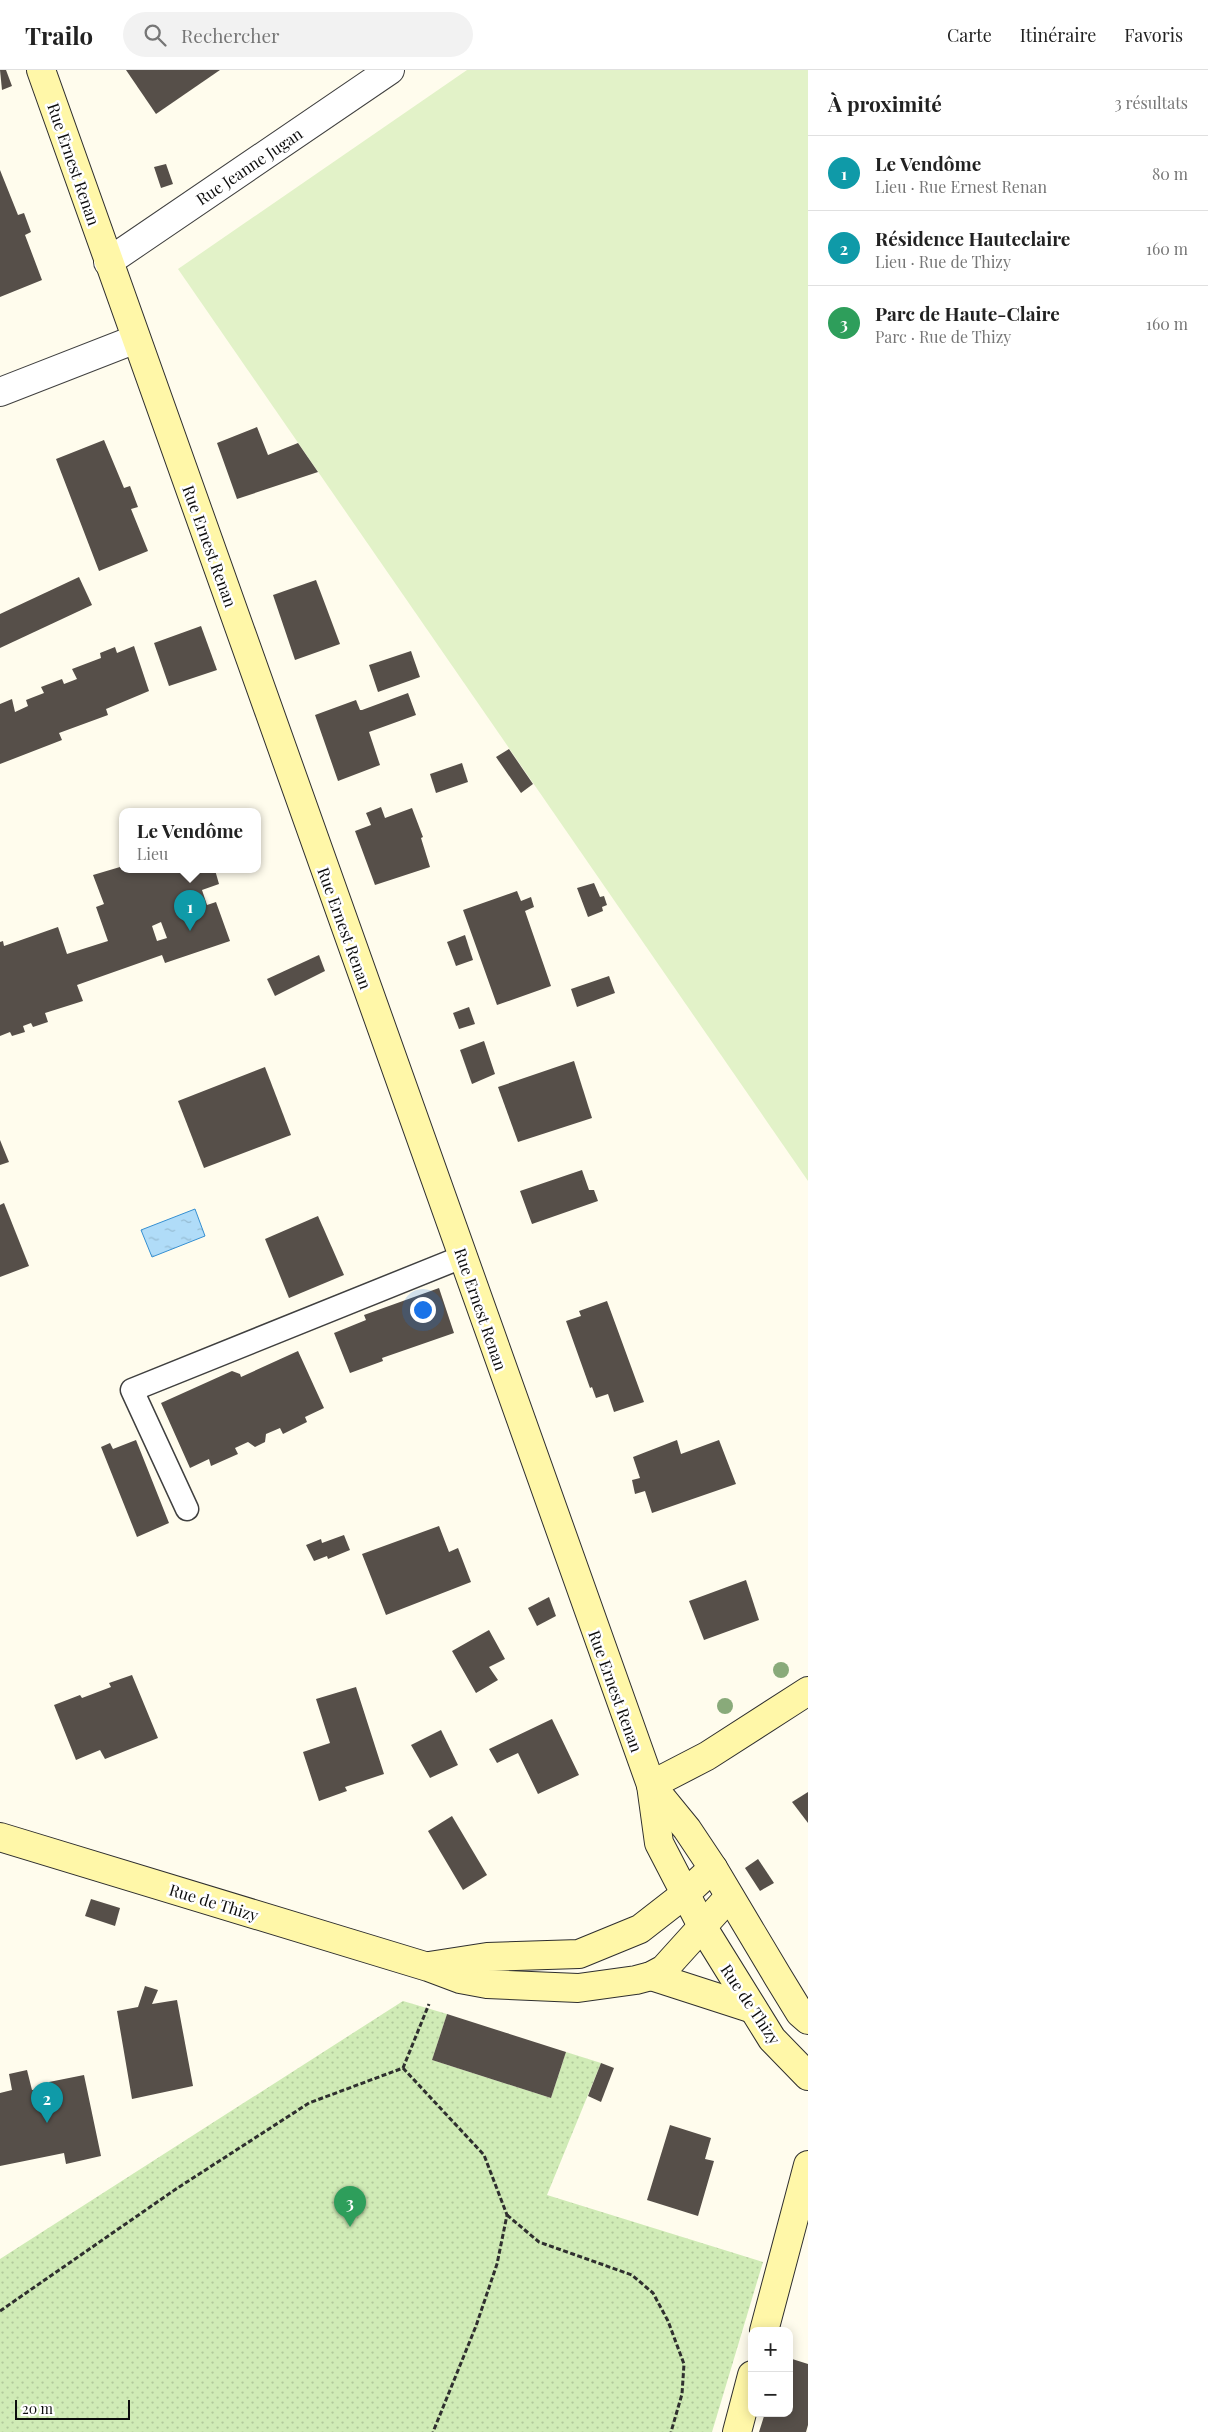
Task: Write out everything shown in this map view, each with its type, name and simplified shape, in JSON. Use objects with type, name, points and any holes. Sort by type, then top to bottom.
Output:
[{"type":"main road","name":"Rue Ernest Renan","points":[[41,70],[651,1785],[659,1843],[685,1894]]},
{"type":"main road","points":[[651,1785],[707,1756],[808,1690]]},
{"type":"main road","name":"Rue Ernest Renan","points":[[651,1785],[687,1830],[713,1868]]},
{"type":"main road","name":"Rue de Thizy","points":[[0,1837],[428,1967],[460,1979],[487,1984],[578,1988],[651,1976],[664,1969],[729,1897]]},
{"type":"main road","points":[[713,1868],[800,2013],[808,2020]]},
{"type":"main road","name":"Rue de Thizy","points":[[428,1967],[488,1957],[580,1954],[640,1929],[685,1894],[713,1868]]},
{"type":"main road","name":"Rue de Thizy","points":[[685,1894],[702,1926],[772,2039],[808,2076]]},
{"type":"main road","points":[[651,1976],[753,2009]]},
{"type":"main road","points":[[765,2327],[808,2165]]},
{"type":"main road","points":[[737,2432],[748,2390]]},
{"type":"street","name":"Rue Jeanne Jugan","points":[[108,262],[390,70]]},
{"type":"street","points":[[0,392],[136,339]]},
{"type":"lane","points":[[187,1509],[132,1390],[462,1256]]},
{"type":"path","points":[[0,2311],[176,2189],[309,2103],[403,2068],[427,2007]]},
{"type":"path","points":[[403,2068],[484,2155],[507,2215],[539,2242],[632,2274],[653,2293],[668,2321],[684,2364],[682,2394],[672,2432]]},
{"type":"path","points":[[433,2432],[476,2326],[497,2264],[507,2215]]},
{"type":"green space","points":[[467,70],[808,70],[808,1181],[178,269]]},
{"type":"green space","points":[[403,2001],[447,2014],[432,2060],[551,2098],[566,2052],[601,2063],[547,2195],[763,2262],[712,2432],[0,2432],[0,2259]]},
{"type":"water","points":[[195,1209],[205,1236],[152,1257],[141,1230]]},
{"type":"building","points":[[0,70],[6,70],[12,86],[2,90]]},
{"type":"building","points":[[126,70],[220,70],[156,114]]},
{"type":"building","points":[[166,164],[173,184],[161,188],[154,167]]},
{"type":"building","points":[[0,170],[18,215],[24,213],[31,232],[25,235],[42,280],[0,297]]},
{"type":"building","points":[[257,427],[268,455],[298,443],[318,472],[237,499],[217,443]]},
{"type":"building","points":[[104,440],[124,488],[130,486],[138,507],[131,509],[148,551],[99,571],[56,459]]},
{"type":"building","points":[[79,577],[92,605],[0,648],[0,614]]},
{"type":"building","points":[[316,580],[340,644],[295,660],[273,595]]},
{"type":"building","points":[[201,626],[217,670],[169,686],[154,643]]},
{"type":"building","points":[[134,646],[149,691],[106,709],[108,715],[59,733],[62,740],[0,764],[0,704],[12,699],[15,712],[28,706],[26,700],[44,693],[41,687],[62,679],[64,684],[77,679],[72,669],[101,658],[100,653],[115,647],[117,653]]},
{"type":"building","points":[[411,651],[420,677],[378,692],[369,665]]},
{"type":"building","points":[[408,693],[416,715],[369,732],[380,765],[338,781],[315,715],[356,700],[360,710],[362,710]]},
{"type":"building","points":[[509,749],[533,784],[521,793],[496,757]]},
{"type":"building","points":[[462,763],[468,782],[436,793],[430,774]]},
{"type":"building","points":[[381,807],[385,818],[412,808],[423,837],[421,838],[430,867],[375,885],[355,831],[371,825],[366,813]]},
{"type":"building","points":[[119,867],[119,873],[216,873],[219,884],[202,890],[207,905],[216,902],[230,941],[165,963],[162,955],[77,985],[83,1001],[45,1013],[48,1022],[33,1027],[31,1023],[23,1026],[25,1032],[12,1036],[10,1032],[0,1036],[0,942],[3,941],[4,946],[58,927],[67,954],[108,941],[96,907],[104,904],[93,875]],"holes":[[[161,922],[167,938],[157,941],[152,926]]]},
{"type":"building","points":[[594,883],[600,897],[604,896],[607,905],[602,907],[603,911],[588,917],[577,888]]},
{"type":"building","points":[[517,891],[521,901],[531,897],[534,907],[525,911],[551,986],[497,1005],[463,910]]},
{"type":"building","points":[[465,935],[473,960],[456,966],[447,942]]},
{"type":"building","points":[[319,955],[325,971],[275,996],[267,979]]},
{"type":"building","points":[[609,976],[615,993],[577,1007],[571,989]]},
{"type":"building","points":[[469,1007],[475,1024],[459,1029],[453,1013]]},
{"type":"building","points":[[484,1041],[495,1074],[472,1084],[460,1050]]},
{"type":"building","points":[[574,1061],[592,1118],[518,1142],[498,1087]]},
{"type":"building","points":[[265,1067],[291,1135],[204,1168],[178,1101]]},
{"type":"building","points":[[0,1140],[9,1162],[0,1165]]},
{"type":"building","points":[[582,1170],[589,1190],[594,1190],[598,1201],[532,1224],[520,1191]]},
{"type":"building","points":[[4,1203],[29,1266],[0,1277],[0,1205]]},
{"type":"building","points":[[318,1216],[344,1275],[289,1298],[265,1239]]},
{"type":"building","points":[[439,1288],[454,1333],[382,1358],[383,1361],[350,1373],[334,1333],[366,1320],[364,1315]]},
{"type":"building","points":[[607,1301],[644,1402],[614,1412],[608,1394],[596,1398],[592,1387],[590,1388],[566,1321],[581,1316],[579,1311]]},
{"type":"building","points":[[298,1351],[324,1408],[305,1417],[307,1422],[283,1434],[280,1428],[266,1434],[265,1442],[255,1447],[248,1442],[235,1448],[238,1454],[211,1466],[209,1459],[190,1468],[161,1403],[232,1371],[240,1374],[241,1377]]},
{"type":"building","points":[[136,1440],[169,1523],[137,1537],[101,1447],[110,1443],[113,1449]]},
{"type":"building","points":[[677,1440],[681,1454],[719,1440],[736,1484],[652,1513],[645,1491],[635,1494],[632,1480],[640,1478],[633,1457]]},
{"type":"building","points":[[439,1526],[449,1552],[458,1548],[471,1582],[386,1615],[362,1554]]},
{"type":"building","points":[[344,1535],[350,1550],[328,1559],[327,1556],[314,1561],[306,1545],[321,1539],[322,1543]]},
{"type":"building","points":[[746,1580],[759,1620],[704,1640],[689,1601]]},
{"type":"building","points":[[549,1597],[556,1616],[537,1626],[528,1608]]},
{"type":"building","points":[[489,1630],[505,1659],[489,1667],[498,1680],[476,1693],[452,1651]]},
{"type":"building","points":[[132,1675],[158,1738],[105,1759],[100,1750],[76,1760],[54,1705],[80,1695],[82,1698],[111,1687],[109,1683]]},
{"type":"building","points":[[356,1687],[384,1774],[345,1787],[347,1791],[319,1801],[303,1752],[330,1743],[316,1699]]},
{"type":"building","points":[[552,1719],[579,1775],[538,1794],[518,1753],[497,1763],[489,1749]]},
{"type":"building","points":[[441,1730],[458,1765],[430,1778],[411,1745]]},
{"type":"building","points":[[808,1792],[808,1823],[792,1802]]},
{"type":"building","points":[[452,1816],[487,1875],[463,1890],[428,1831]]},
{"type":"building","points":[[758,1859],[774,1883],[760,1891],[745,1868]]},
{"type":"building","points":[[91,1899],[120,1908],[115,1926],[85,1916]]},
{"type":"building","points":[[145,1986],[158,1990],[152,2004],[177,2000],[193,2086],[132,2099],[117,2011],[138,2007]]},
{"type":"building","points":[[447,2014],[566,2052],[551,2098],[432,2060]]},
{"type":"building","points":[[601,2063],[614,2068],[601,2102],[588,2096]]},
{"type":"building","points":[[27,2070],[32,2090],[50,2087],[49,2082],[84,2075],[101,2156],[66,2164],[64,2153],[0,2166],[0,2093],[12,2090],[9,2074]]},
{"type":"building","points":[[670,2125],[711,2138],[705,2159],[714,2161],[698,2216],[647,2200]]},
{"type":"building","points":[[793,2359],[808,2364],[808,2425],[806,2432],[759,2432],[764,2417],[793,2417]]},
{"type":"place","name":"Le Vendôme","points":[[190,931]]},
{"type":"place","name":"Résidence Hauteclaire","points":[[47,2123]]},
{"type":"place","name":"Parc de Haute-Claire","points":[[350,2227]]}]
